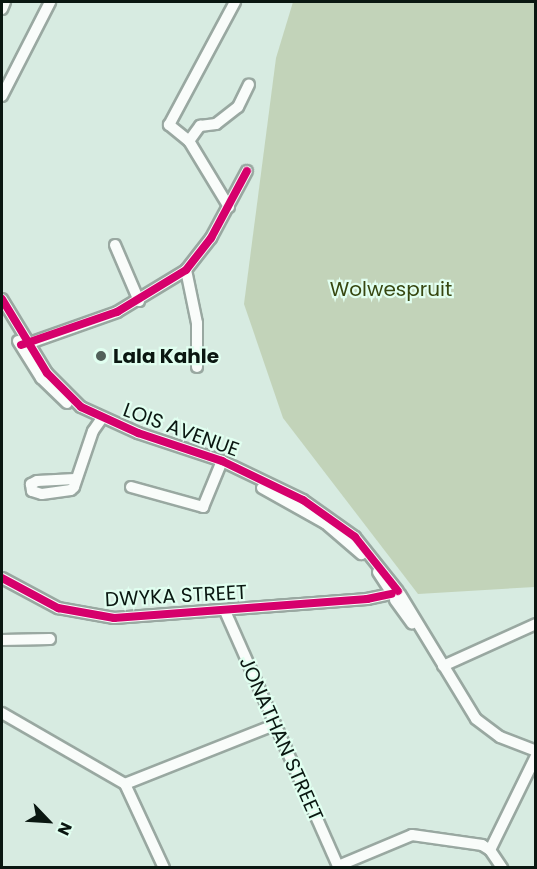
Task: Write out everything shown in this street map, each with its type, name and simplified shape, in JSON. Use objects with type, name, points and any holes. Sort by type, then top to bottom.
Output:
[{"type":"street","points":[[2,9],[5,2]]},
{"type":"street","points":[[2,96],[50,2]]},
{"type":"street","points":[[229,207],[189,141],[169,125],[235,2]]},
{"type":"street","points":[[189,141],[200,126],[216,124],[238,107],[249,84]]},
{"type":"street","points":[[24,344],[86,325],[139,301],[186,270],[229,207],[247,171]]},
{"type":"street","points":[[115,245],[139,301]]},
{"type":"street","points":[[186,270],[197,323],[197,367]]},
{"type":"street","name":"LOIS AVENUE","points":[[2,299],[46,383],[76,410],[221,464],[326,523],[366,558],[395,595],[476,719],[511,742],[536,751]]},
{"type":"street","name":"LOIS AVENUE","points":[[2,312],[24,344]]},
{"type":"street","points":[[75,478],[100,420]]},
{"type":"street","points":[[131,487],[185,504],[204,505],[221,464]]},
{"type":"street","name":"DWYKA STREET","points":[[2,578],[58,608],[84,615],[114,618],[324,603],[395,595]]},
{"type":"street","name":"JONATHAN STREET","points":[[225,611],[338,867]]},
{"type":"street","points":[[442,664],[536,624]]},
{"type":"street","points":[[2,640],[50,639]]},
{"type":"street","points":[[2,713],[125,784],[164,867]]},
{"type":"street","points":[[125,784],[274,725]]},
{"type":"street","points":[[490,850],[536,756]]},
{"type":"street","points":[[338,867],[412,835],[456,840],[490,850],[502,867]]},
{"type":"green space","name":"Wolwespruit","points":[[293,2],[535,2],[535,587],[418,594],[283,418],[244,304],[276,58]]},
{"type":"cycle path","points":[[21,345],[117,312],[186,270],[211,238],[247,171]]},
{"type":"cycle path","points":[[2,299],[47,373],[81,407],[138,433],[222,461],[303,500],[355,537],[398,591]]},
{"type":"cycle path","points":[[2,578],[58,608],[114,618],[367,599],[391,594]]},
{"type":"place","name":"Lala Kahle","points":[[101,356]]}]
